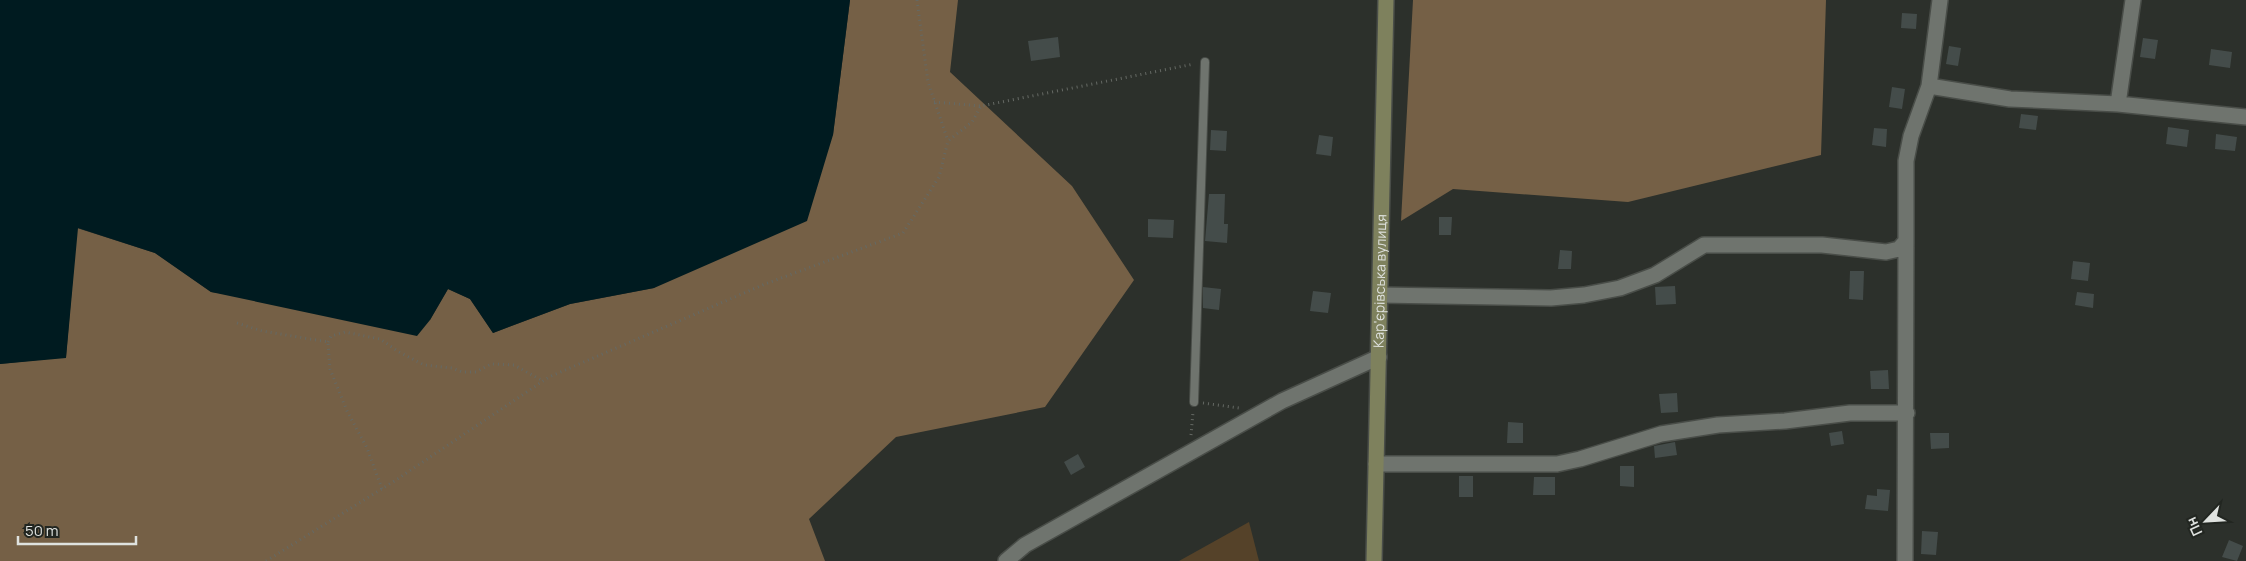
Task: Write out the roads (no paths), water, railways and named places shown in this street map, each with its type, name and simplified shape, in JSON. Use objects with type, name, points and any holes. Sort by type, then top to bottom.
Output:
[{"type":"street","name":"Кар'єрівська вулиця","points":[[1374,561],[1386,0]]},
{"type":"street","points":[[1905,561],[1907,413],[1906,161],[1928,86],[1940,0]]},
{"type":"street","points":[[2118,104],[2133,0]]},
{"type":"street","points":[[1928,86],[2010,99],[2118,104],[2246,117]]},
{"type":"street","points":[[1380,295],[1551,298],[1584,295],[1620,288],[1655,275],[1704,244],[1822,245],[1886,252],[1899,248],[1906,242]]},
{"type":"street","points":[[1006,561],[1025,544],[1190,452],[1265,411],[1379,357]]},
{"type":"street","points":[[1376,464],[1557,464],[1588,457],[1661,434],[1718,425],[1785,421],[1850,413],[1907,413]]},
{"type":"lane","points":[[1194,402],[1205,62]]},
{"type":"water","points":[[0,0],[850,0],[833,135],[807,221],[654,288],[570,304],[493,333],[470,299],[448,289],[430,320],[417,336],[211,292],[155,253],[78,228],[66,358],[0,364]]}]
